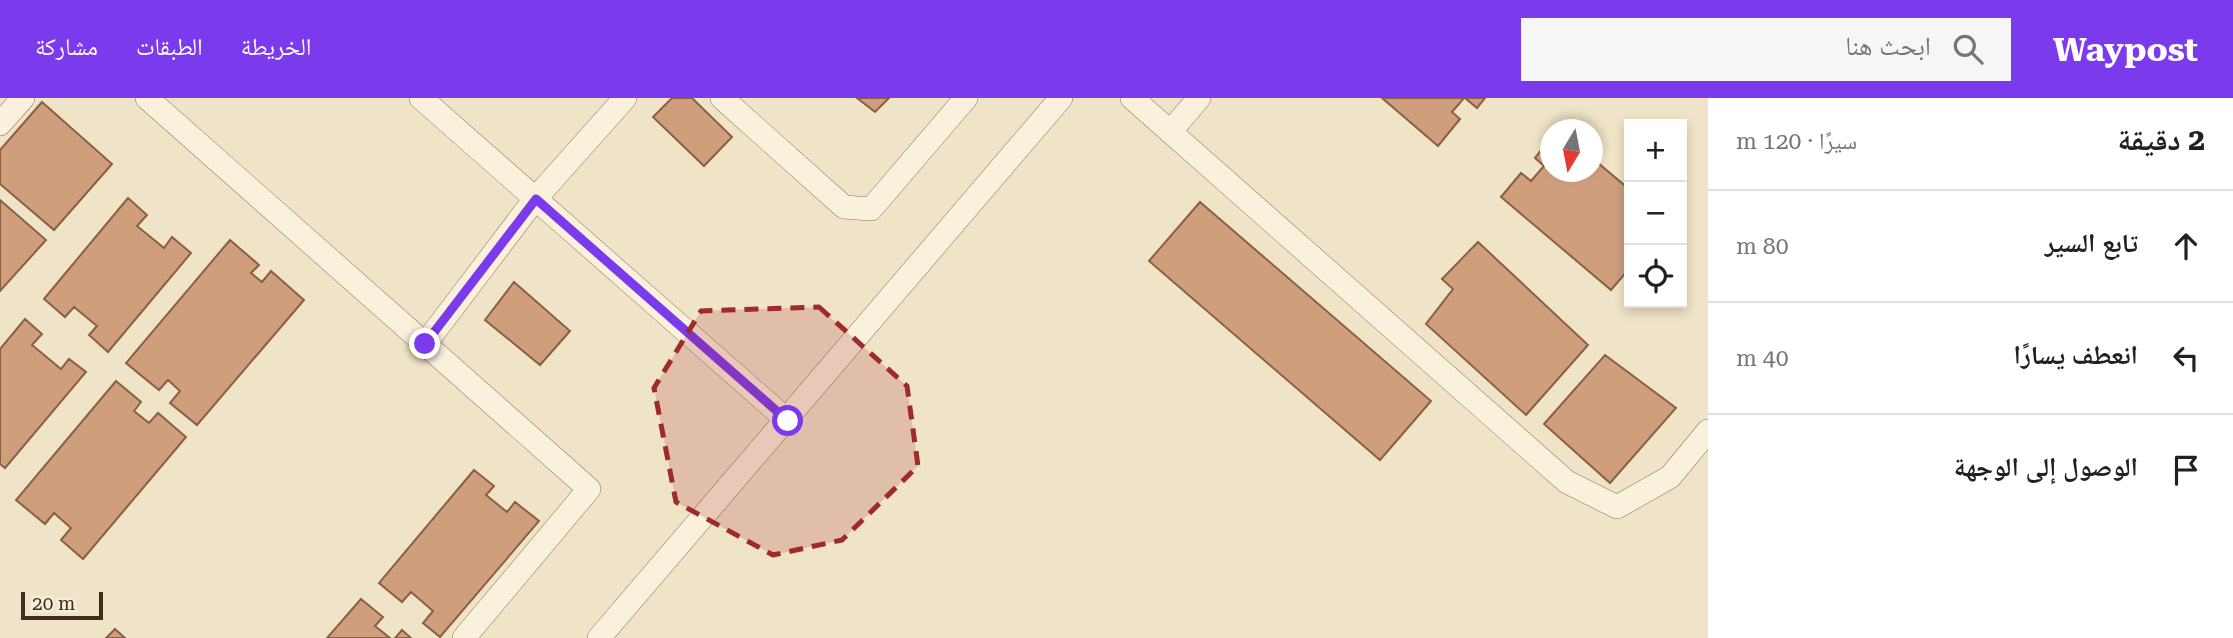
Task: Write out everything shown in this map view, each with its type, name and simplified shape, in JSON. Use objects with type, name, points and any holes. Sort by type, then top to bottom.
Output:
[{"type":"street","points":[[0,124],[23,98]]},
{"type":"street","points":[[147,98],[589,489],[464,638]]},
{"type":"street","points":[[421,98],[788,421]]},
{"type":"street","points":[[425,344],[536,199],[625,98]]},
{"type":"street","points":[[722,98],[844,207],[871,209],[966,98]]},
{"type":"street","points":[[599,638],[788,421],[1061,98]]},
{"type":"street","points":[[1132,98],[1567,482],[1617,508],[1670,477],[1708,431]]},
{"type":"street","points":[[1170,132],[1199,98]]},
{"type":"highlighted area","points":[[819,307],[907,386],[918,466],[842,540],[773,555],[676,502],[654,388],[701,311]]},
{"type":"building","points":[[672,98],[692,98],[732,137],[704,166],[653,117]]},
{"type":"building","points":[[857,98],[889,98],[875,112]]},
{"type":"building","points":[[1382,98],[1464,98],[1452,112],[1460,119],[1438,146]]},
{"type":"building","points":[[1465,98],[1485,98],[1477,108]]},
{"type":"building","points":[[42,102],[112,164],[54,230],[0,184],[0,150]]},
{"type":"building","points":[[1603,167],[1624,185],[1624,275],[1611,290],[1501,197],[1521,173],[1531,181],[1540,171],[1540,182],[1603,182]]},
{"type":"building","points":[[128,198],[147,215],[137,226],[164,248],[172,237],[191,253],[108,352],[89,335],[97,326],[74,307],[65,317],[44,299]]},
{"type":"building","points":[[0,200],[46,240],[0,291]]},
{"type":"building","points":[[1200,202],[1431,401],[1380,460],[1149,261]]},
{"type":"building","points":[[230,240],[259,265],[251,273],[262,282],[271,271],[304,300],[197,425],[170,403],[180,391],[168,380],[159,390],[126,363]]},
{"type":"building","points":[[1478,242],[1588,345],[1526,415],[1426,324],[1453,289],[1442,279]]},
{"type":"building","points":[[514,282],[570,331],[540,365],[485,320]]},
{"type":"building","points":[[25,319],[42,334],[32,345],[61,369],[69,359],[86,372],[5,468],[0,464],[0,349]]},
{"type":"building","points":[[1605,355],[1676,408],[1610,483],[1544,424]]},
{"type":"building","points":[[116,381],[141,402],[134,411],[149,423],[158,413],[186,437],[83,559],[61,540],[71,528],[54,513],[45,524],[16,500]]},
{"type":"building","points":[[474,470],[494,486],[486,495],[507,512],[515,502],[539,521],[440,637],[423,623],[433,611],[411,592],[402,602],[379,583]]},
{"type":"building","points":[[361,599],[383,617],[375,626],[390,638],[327,638]]},
{"type":"building","points":[[115,629],[125,638],[106,638]]},
{"type":"building","points":[[402,630],[411,638],[395,638]]},
{"type":"route","points":[[425,344],[536,199],[788,421]]}]
